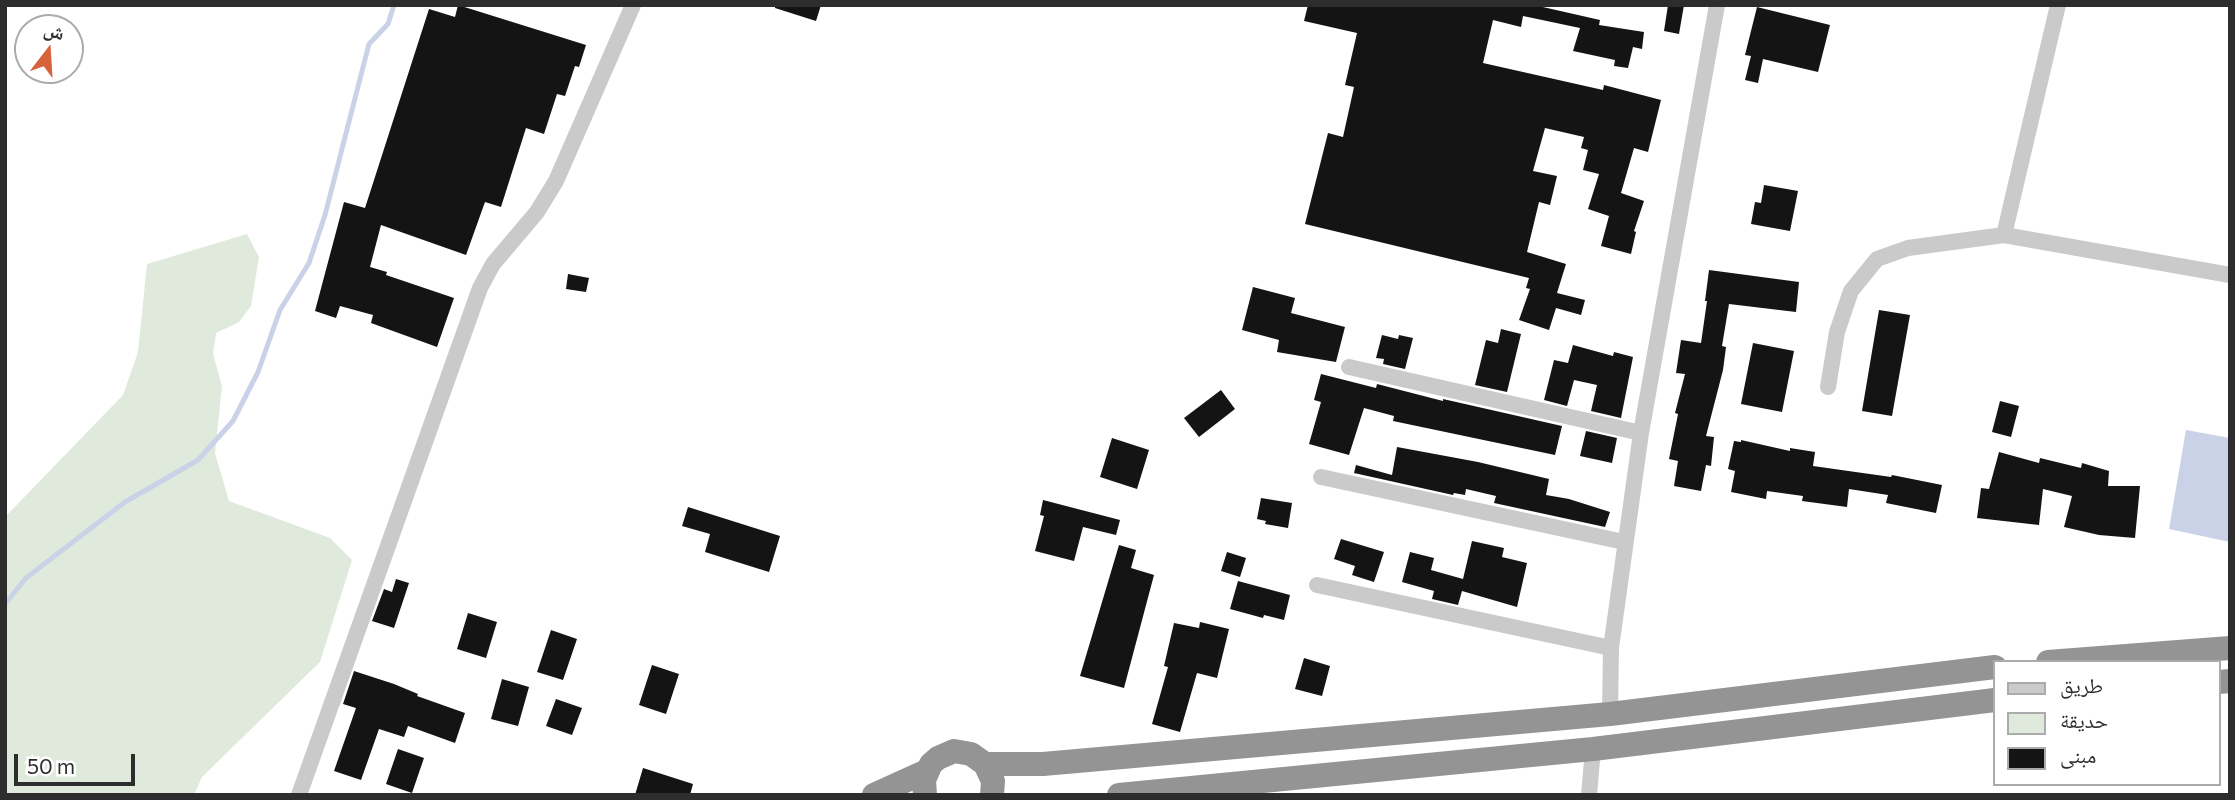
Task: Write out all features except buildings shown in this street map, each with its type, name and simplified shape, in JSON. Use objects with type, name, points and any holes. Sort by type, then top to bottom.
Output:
[{"type":"highway","points":[[2075,660],[2230,648]]},
{"type":"highway","points":[[985,764],[1043,764],[1610,714],[1994,667]]},
{"type":"highway","points":[[1119,795],[1593,749],[1994,700]]},
{"type":"highway","points":[[874,795],[926,783],[938,758],[954,751],[971,754],[985,764],[993,781],[992,795]]},
{"type":"street","points":[[299,795],[480,288],[493,264],[537,212],[556,181],[633,5]]},
{"type":"street","points":[[1610,714],[1611,648],[1640,433],[1717,5]]},
{"type":"street","points":[[2004,235],[2058,5]]},
{"type":"street","points":[[1828,387],[1837,332],[1851,291],[1877,259],[1908,248],[2004,235],[2230,275]]},
{"type":"street","points":[[1349,367],[1640,433]]},
{"type":"street","points":[[1321,477],[1625,542]]},
{"type":"street","points":[[1317,585],[1611,648]]},
{"type":"street","points":[[1589,795],[1593,749]]},
{"type":"green space","points":[[247,234],[259,257],[251,306],[239,322],[216,333],[213,354],[222,386],[215,453],[229,501],[330,538],[352,560],[320,662],[202,777],[194,795],[5,795],[5,517],[123,395],[138,352],[147,264]]},
{"type":"water","points":[[2186,430],[2230,438],[2230,542],[2169,529]]},
{"type":"waterway","points":[[5,604],[26,578],[125,502],[198,460],[233,421],[258,372],[280,310],[309,263],[325,215],[369,44],[388,24],[394,5]]}]
